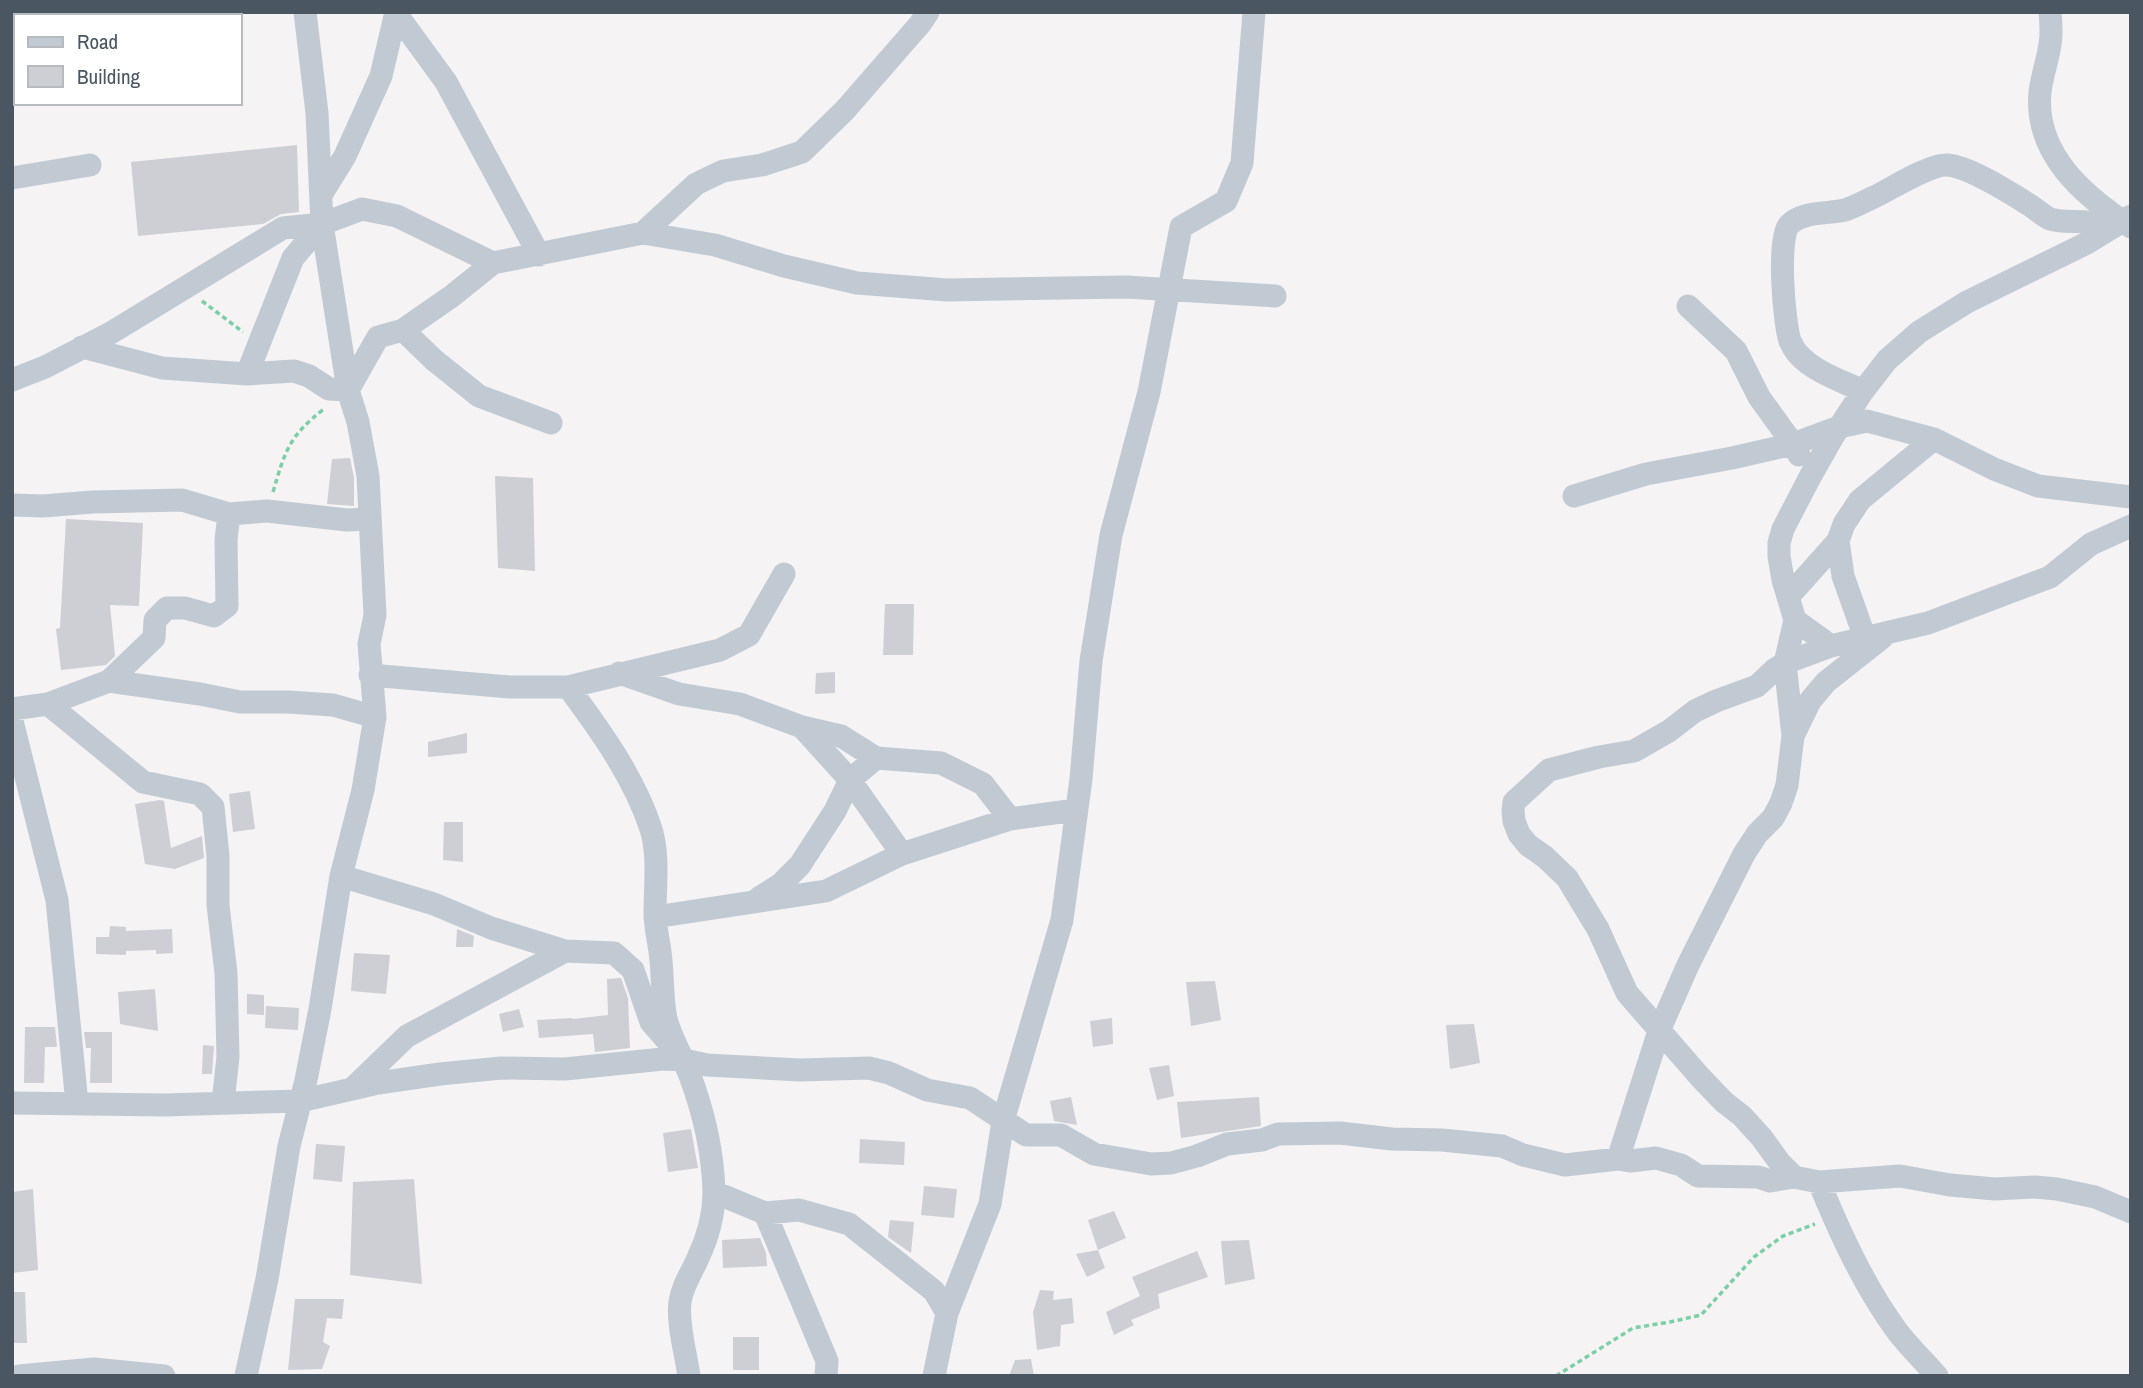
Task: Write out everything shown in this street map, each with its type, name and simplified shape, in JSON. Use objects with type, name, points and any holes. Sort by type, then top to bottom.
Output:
[{"type":"street","points":[[246,1376],[267,1279],[289,1146],[320,1009],[341,876],[363,790],[375,717],[369,643],[375,615],[368,476],[358,422],[348,390],[322,224],[317,113],[305,12]]},
{"type":"street","points":[[643,233],[696,184],[723,171],[762,165],[802,152],[845,110],[928,12]]},
{"type":"street","points":[[934,1376],[947,1313],[990,1204],[1003,1121],[1062,920],[1081,779],[1091,661],[1111,535],[1149,392],[1181,227],[1226,201],[1242,163],[1254,12]]},
{"type":"street","points":[[2050,12],[2050,47],[2042,74],[2040,96],[2045,135],[2063,170],[2122,223]]},
{"type":"street","points":[[321,195],[345,156],[381,76],[396,13]]},
{"type":"street","points":[[396,13],[446,82],[539,255]]},
{"type":"street","points":[[12,178],[90,165]]},
{"type":"street","points":[[2122,223],[2099,224],[2051,219],[1997,186],[1957,167],[1945,165],[1930,168],[1846,209],[1795,220],[1787,226],[1782,249],[1785,312],[1790,341],[1797,353],[1861,406],[1994,469],[2038,486],[2131,497]]},
{"type":"street","points":[[12,380],[45,367],[139,317],[283,228],[322,224],[362,209],[397,216],[493,262]]},
{"type":"street","points":[[1618,1158],[1658,1031],[1744,855],[1757,834],[1773,818],[1787,785],[1793,736],[1785,663],[1795,620],[1779,556],[1779,543],[1783,529],[1810,477],[1839,427],[1861,406],[1887,360],[1919,332],[1967,302],[2122,223]]},
{"type":"street","points":[[247,374],[293,258],[322,224]]},
{"type":"street","points":[[348,390],[378,337],[403,330],[452,296],[493,262],[643,233],[715,245],[785,266],[857,283],[947,290],[1126,287],[1275,296]]},
{"type":"street","points":[[1688,306],[1736,351],[1759,397],[1793,444],[1810,477]]},
{"type":"street","points":[[403,330],[434,360],[479,396],[551,423]]},
{"type":"street","points":[[82,347],[162,368],[247,374],[294,371],[309,376],[329,389],[348,390]]},
{"type":"street","points":[[309,376],[342,351]]},
{"type":"street","points":[[1574,496],[1646,474],[1793,444],[1839,427]]},
{"type":"street","points":[[1788,597],[1838,541],[1844,524],[1860,500],[1934,439]]},
{"type":"street","points":[[12,505],[182,500],[229,514],[267,511],[347,520],[370,519]]},
{"type":"street","points":[[12,709],[48,704],[109,681],[153,638],[155,620],[167,608],[185,608],[214,616],[227,606],[226,551],[229,514]]},
{"type":"street","points":[[1794,1177],[1762,1138],[1724,1102],[1658,1031],[1627,993],[1598,929],[1567,878],[1519,834],[1514,821],[1514,802],[1549,771],[1599,757],[1634,751],[1669,731],[1695,711],[1757,686],[1785,663],[1831,646],[1928,624],[2050,577],[2091,544],[2131,526]]},
{"type":"street","points":[[1838,541],[1843,576],[1865,638]]},
{"type":"street","points":[[370,675],[510,687],[568,687],[720,650],[749,635],[784,574]]},
{"type":"street","points":[[1795,620],[1831,646]]},
{"type":"street","points":[[1793,736],[1810,701],[1826,682],[1889,632]]},
{"type":"street","points":[[619,673],[679,694],[740,704],[802,727],[841,736],[876,758],[941,763],[983,784],[1010,819]]},
{"type":"street","points":[[109,681],[240,702],[333,705],[375,717]]},
{"type":"street","points":[[568,687],[601,732],[652,830],[656,868],[655,917],[665,1015],[670,1034],[696,1091],[704,1123],[714,1192],[708,1236],[685,1284],[680,1302],[689,1376]]},
{"type":"street","points":[[48,704],[144,782],[200,794],[213,807],[218,856],[218,905],[226,973],[228,1057],[223,1102]]},
{"type":"street","points":[[12,721],[57,900],[77,1104]]},
{"type":"street","points":[[802,727],[850,780],[902,854]]},
{"type":"street","points":[[752,902],[781,884],[800,865],[835,811],[850,780],[876,758]]},
{"type":"street","points":[[655,917],[826,891],[902,854],[1010,819],[1076,810]]},
{"type":"street","points":[[341,876],[434,904],[491,928],[565,951],[614,953],[633,971],[651,1022],[684,1060]]},
{"type":"street","points":[[352,1089],[407,1036],[565,951]]},
{"type":"street","points":[[12,1103],[165,1105],[300,1101],[440,1074],[501,1068],[565,1069],[663,1059],[707,1065],[800,1070],[870,1068],[889,1073],[927,1090],[970,1098],[1026,1135],[1061,1135],[1094,1154],[1151,1164],[1171,1163],[1227,1144],[1262,1140],[1278,1134],[1340,1133],[1502,1146],[1523,1155],[1565,1165],[1618,1158],[1630,1161],[1656,1158],[1671,1161],[1698,1176],[1758,1177],[1770,1181],[1794,1177],[1818,1182],[1900,1176],[1950,1185],[1995,1189],[2057,1189],[2095,1197],[2131,1212]]},
{"type":"street","points":[[1818,1182],[1873,1294],[1898,1332],[1937,1376]]},
{"type":"street","points":[[714,1192],[765,1213],[799,1210],[849,1224],[934,1291],[947,1313]]},
{"type":"street","points":[[765,1213],[827,1361],[827,1376]]},
{"type":"street","points":[[19,1376],[94,1369],[164,1376]]},
{"type":"path","points":[[185,287],[259,344]]},
{"type":"path","points":[[267,511],[286,450],[305,424],[348,390]]},
{"type":"path","points":[[1556,1376],[1633,1328],[1701,1315],[1754,1257],[1783,1236],[1833,1217]]},
{"type":"building","points":[[297,145],[299,212],[281,214],[263,224],[138,236],[131,162]]},
{"type":"building","points":[[350,458],[354,478],[354,506],[327,504],[332,459]]},
{"type":"building","points":[[495,476],[533,478],[535,571],[498,568]]},
{"type":"building","points":[[66,519],[143,523],[139,606],[110,605],[115,656],[106,665],[61,670],[56,629],[60,628]]},
{"type":"building","points":[[885,604],[914,604],[913,655],[883,655]]},
{"type":"building","points":[[835,672],[835,693],[815,694],[816,673]]},
{"type":"building","points":[[467,733],[467,753],[428,757],[428,742]]},
{"type":"building","points":[[250,791],[255,829],[233,832],[229,794]]},
{"type":"building","points":[[164,801],[171,848],[202,836],[204,858],[175,869],[145,864],[135,804]]},
{"type":"building","points":[[444,822],[463,822],[463,862],[443,860]]},
{"type":"building","points":[[110,926],[126,927],[126,931],[172,929],[173,953],[156,954],[156,950],[126,951],[126,955],[96,954],[96,937],[109,937]]},
{"type":"building","points":[[457,929],[474,936],[473,947],[456,947]]},
{"type":"building","points":[[354,953],[390,955],[386,994],[351,991]]},
{"type":"building","points":[[621,978],[628,998],[630,1048],[595,1052],[593,1034],[539,1038],[537,1020],[608,1015],[607,979]]},
{"type":"building","points":[[1215,981],[1221,1020],[1191,1026],[1186,982]]},
{"type":"building","points":[[155,989],[158,1031],[120,1024],[118,992]]},
{"type":"building","points":[[247,994],[264,995],[264,1015],[247,1014]]},
{"type":"building","points":[[266,1006],[299,1008],[298,1030],[265,1028]]},
{"type":"building","points":[[519,1009],[524,1027],[503,1032],[499,1014]]},
{"type":"building","points":[[1112,1018],[1113,1044],[1093,1047],[1090,1021]]},
{"type":"building","points":[[1474,1024],[1480,1063],[1450,1069],[1446,1025]]},
{"type":"building","points":[[25,1027],[55,1027],[57,1047],[45,1047],[44,1083],[24,1083]]},
{"type":"building","points":[[84,1032],[112,1032],[112,1083],[90,1083],[91,1048],[86,1048]]},
{"type":"building","points":[[203,1045],[214,1046],[212,1074],[202,1074]]},
{"type":"building","points":[[1169,1065],[1174,1096],[1157,1100],[1149,1068]]},
{"type":"building","points":[[1071,1097],[1077,1125],[1054,1121],[1050,1101]]},
{"type":"building","points":[[1259,1097],[1261,1126],[1181,1138],[1177,1102]]},
{"type":"building","points":[[691,1129],[698,1168],[668,1172],[663,1133]]},
{"type":"building","points":[[860,1139],[905,1142],[904,1165],[859,1163]]},
{"type":"building","points":[[316,1144],[345,1146],[342,1182],[313,1179]]},
{"type":"building","points":[[414,1179],[422,1284],[350,1275],[353,1182]]},
{"type":"building","points":[[924,1186],[957,1189],[954,1218],[921,1215]]},
{"type":"building","points":[[33,1189],[38,1270],[12,1273],[12,1192]]},
{"type":"building","points":[[1114,1211],[1126,1238],[1098,1250],[1088,1220]]},
{"type":"building","points":[[890,1220],[914,1222],[911,1253],[888,1237]]},
{"type":"building","points":[[760,1238],[766,1253],[767,1266],[723,1268],[722,1240]]},
{"type":"building","points":[[1249,1240],[1255,1279],[1225,1285],[1221,1241]]},
{"type":"building","points":[[1098,1250],[1105,1268],[1087,1277],[1076,1254]]},
{"type":"building","points":[[1197,1251],[1208,1277],[1158,1294],[1160,1308],[1131,1320],[1134,1325],[1114,1335],[1106,1312],[1140,1296],[1132,1277]]},
{"type":"building","points":[[1040,1290],[1054,1291],[1053,1300],[1072,1298],[1074,1323],[1061,1325],[1060,1346],[1037,1350],[1033,1312]]},
{"type":"building","points":[[12,1292],[25,1292],[27,1343],[12,1343]]},
{"type":"building","points":[[295,1299],[344,1299],[342,1319],[327,1318],[323,1342],[330,1346],[322,1369],[288,1370]]},
{"type":"building","points":[[733,1337],[759,1337],[759,1370],[733,1370]]},
{"type":"building","points":[[1031,1359],[1034,1376],[1009,1376],[1015,1360]]}]
